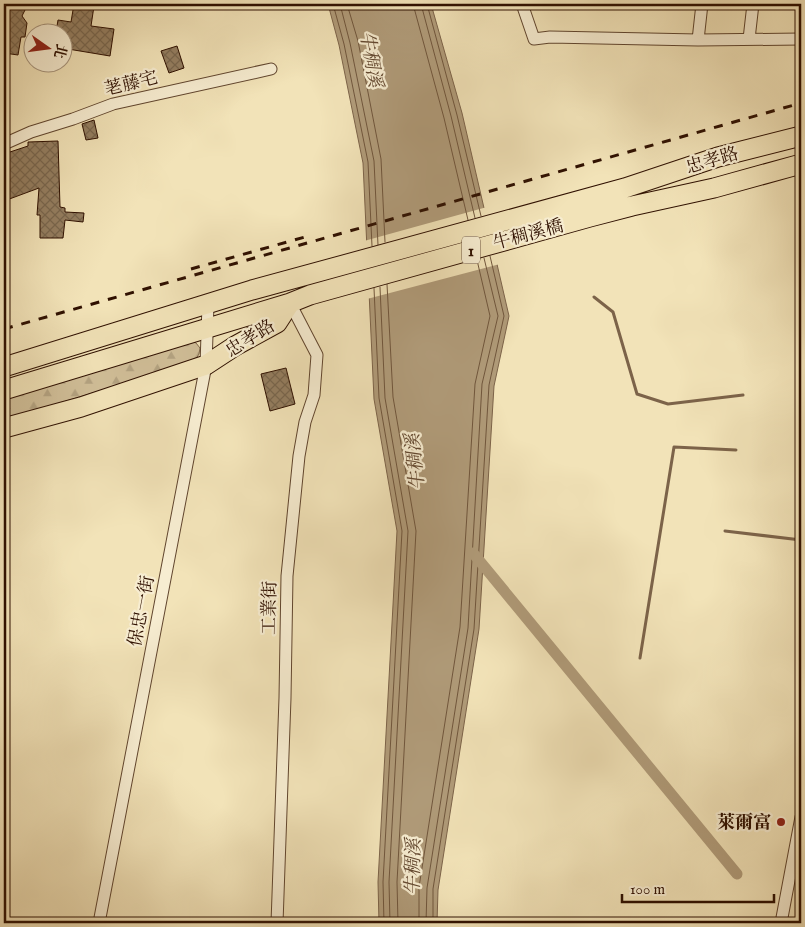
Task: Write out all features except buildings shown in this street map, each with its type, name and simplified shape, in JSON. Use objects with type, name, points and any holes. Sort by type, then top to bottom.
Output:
[{"type":"main road","name":"忠孝路","points":[[624,188],[718,158],[801,136]]},
{"type":"main road","name":"忠孝路","points":[[632,206],[714,188],[801,164]]},
{"type":"main road","name":"牛稠溪橋","points":[[208,304],[624,188]]},
{"type":"main road","name":"牛稠溪橋","points":[[290,303],[310,295],[632,206]]},
{"type":"main road","name":"忠孝路","points":[[4,390],[290,303]]},
{"type":"main road","name":"忠孝路","points":[[4,428],[81,407],[206,366],[235,346],[277,323],[290,303]]},
{"type":"main road","name":"1","points":[[4,367],[208,304]]},
{"type":"street","points":[[522,4],[534,39],[550,37],[698,40],[801,39]]},
{"type":"street","points":[[698,40],[702,4]]},
{"type":"street","points":[[749,40],[753,4]]},
{"type":"street","name":"荖藤宅","points":[[4,144],[31,132],[113,104],[271,69]]},
{"type":"street","name":"工業街","points":[[277,923],[285,708],[287,576],[299,456],[305,422],[314,395],[317,355],[290,303]]},
{"type":"street","name":"保忠一街","points":[[99,923],[206,366],[208,304]]},
{"type":"street","points":[[781,923],[801,817]]},
{"type":"green space","points":[[191,340],[200,348],[194,362],[4,420],[4,397]]},
{"type":"water","name":"牛稠溪","points":[[328,4],[431,4],[462,113],[509,316],[494,386],[479,629],[438,890],[437,923],[379,923],[378,882],[397,531],[374,399],[363,163],[339,45]]},
{"type":"pier","points":[[487,207],[500,264],[367,299],[364,241]]},
{"type":"waterway","points":[[594,297],[613,312],[637,394],[668,404],[743,395]]},
{"type":"waterway","points":[[640,658],[674,447],[736,450]]},
{"type":"waterway","points":[[725,531],[801,540]]},
{"type":"waterway","points":[[473,553],[737,874]]},
{"type":"railway","points":[[4,329],[801,103]]},
{"type":"railway","points":[[191,269],[312,235]]},
{"type":"place","name":"萊爾富","points":[[781,822]]}]
